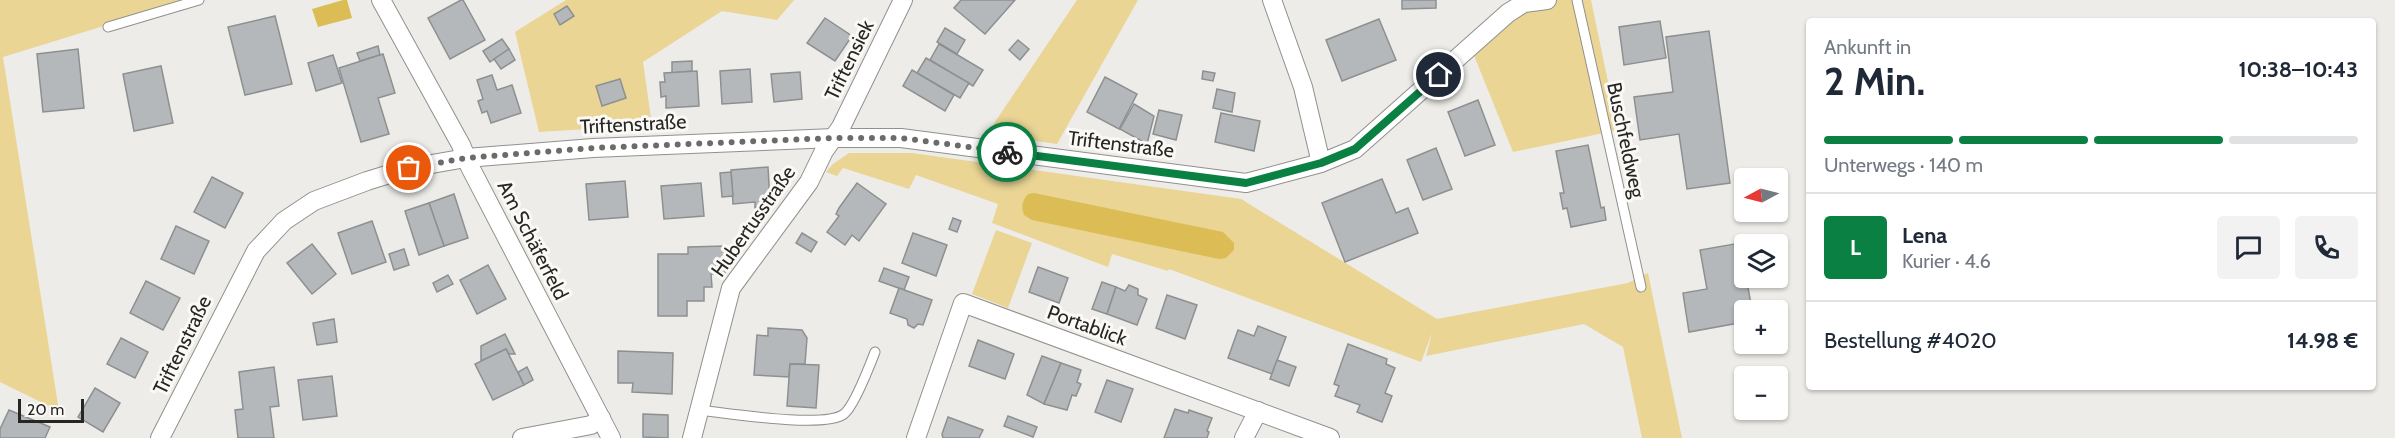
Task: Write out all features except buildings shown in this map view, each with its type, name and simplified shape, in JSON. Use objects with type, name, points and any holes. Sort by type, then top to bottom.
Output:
[{"type":"street","name":"Am Schäferfeld","points":[[381,0],[611,438]]},
{"type":"street","name":"Triftensiek","points":[[834,138],[903,0]]},
{"type":"street","points":[[1272,0],[1303,87],[1321,163],[1355,149],[1508,13],[1524,3],[1547,0]]},
{"type":"street","name":"Triftenstraße","points":[[160,438],[256,251],[284,221],[314,201],[409,168],[466,158],[593,148],[834,138],[901,138],[1246,183],[1321,163]]},
{"type":"street","name":"Hubertusstraße","points":[[692,438],[731,288],[809,182],[824,151],[834,138]]},
{"type":"street","name":"Portablick","points":[[916,438],[963,303],[1330,438]]},
{"type":"street","points":[[1244,438],[1258,411]]},
{"type":"street","points":[[522,438],[591,425],[601,418]]},
{"type":"lane","points":[[108,27],[199,0]]},
{"type":"lane","name":"Buschfeldweg","points":[[1577,0],[1641,287]]},
{"type":"lane","points":[[699,410],[794,420],[829,420],[845,414],[869,369],[874,352]]},
{"type":"shaded area","points":[[0,0],[188,0],[3,57],[59,411],[0,382]]},
{"type":"shaded area","points":[[347,0],[352,18],[318,27],[312,9]]},
{"type":"shaded area","points":[[566,0],[794,0],[777,20],[722,11],[643,62],[652,125],[539,132],[515,32]]},
{"type":"shaded area","points":[[1077,0],[1138,0],[1057,144],[987,134]]},
{"type":"shaded area","points":[[1518,0],[1591,0],[1618,130],[1513,152],[1473,53]]},
{"type":"shaded area","points":[[849,153],[912,153],[1241,199],[1437,319],[1628,283],[1648,273],[1682,438],[1642,438],[1623,347],[1584,324],[1426,356],[1432,333],[1421,362],[1169,269],[1168,271],[1112,254],[1108,267],[992,223],[998,204],[916,175],[909,189],[843,168],[837,176],[826,172]]},
{"type":"shaded area","points":[[1034,193],[1223,232],[1234,243],[1234,250],[1226,258],[1219,259],[1032,220],[1024,215],[1022,206],[1028,194]]},
{"type":"shaded area","points":[[996,230],[1032,243],[1008,308],[972,294]]},
{"type":"way so far","points":[[409,168],[444,160],[593,148],[834,138],[901,138],[1007,152]]},
{"type":"route","points":[[1007,152],[1246,183],[1321,163],[1355,149],[1439,75]]}]
